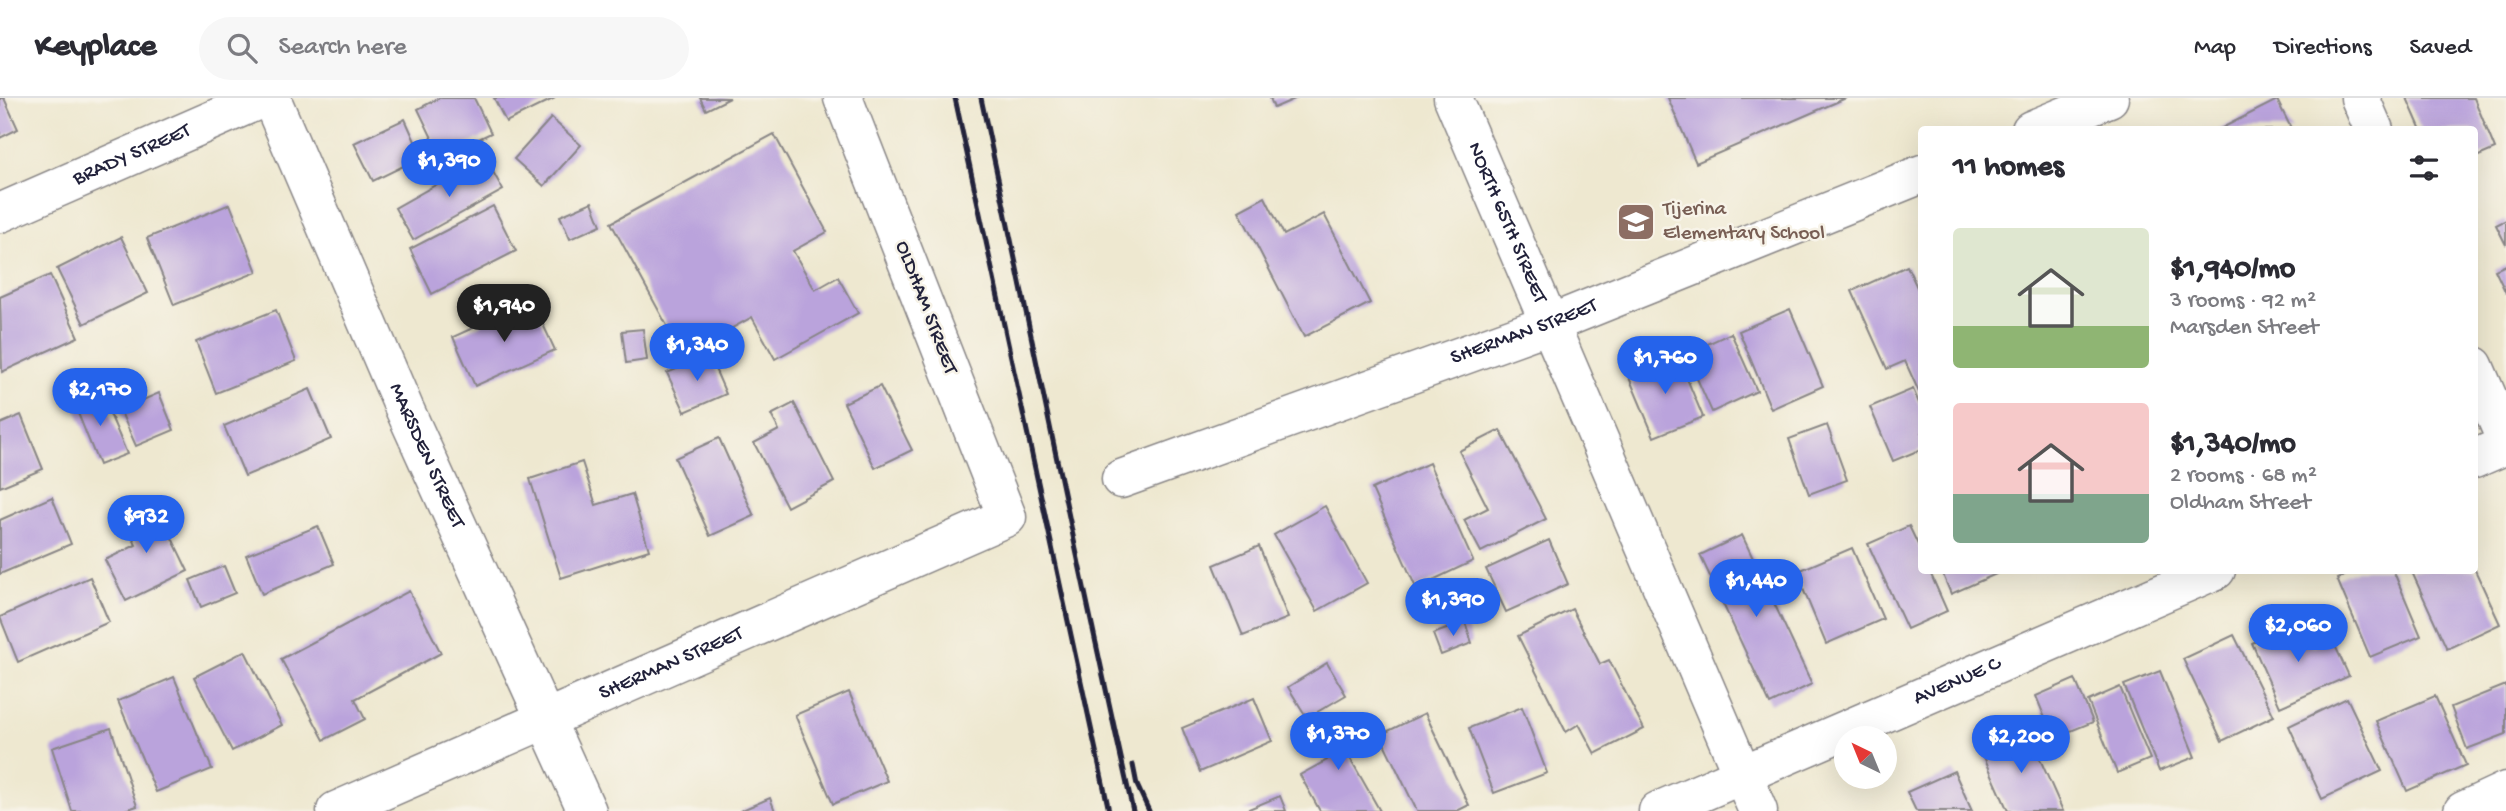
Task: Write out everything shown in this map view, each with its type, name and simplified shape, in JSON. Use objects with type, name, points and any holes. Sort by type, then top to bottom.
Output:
[{"type":"street","name":"BRADY STREET","points":[[0,213],[263,98]]},
{"type":"street","name":"MARSDEN STREET","points":[[271,98],[404,408],[587,811]]},
{"type":"street","name":"OLDHAM STREET","points":[[843,98],[1007,517]]},
{"type":"street","name":"NORTH 65TH STREET","points":[[1452,98],[1758,811]]},
{"type":"street","points":[[2041,126],[2109,98]]},
{"type":"street","points":[[2360,98],[2372,126]]},
{"type":"street","name":"SHERMAN STREET","points":[[1121,480],[1550,324],[1918,176]]},
{"type":"street","points":[[2478,376],[2506,442],[2478,457]]},
{"type":"street","name":"SHERMAN STREET","points":[[336,811],[1007,517]]},
{"type":"street","name":"AVENUE C","points":[[1658,811],[2207,574]]},
{"type":"street","points":[[2463,811],[2506,791]]},
{"type":"building","points":[[0,98],[4,98],[18,129],[0,138]]},
{"type":"building","points":[[439,98],[474,98],[491,133],[441,157],[418,109]]},
{"type":"building","points":[[494,98],[555,98],[506,122]]},
{"type":"building","points":[[700,98],[730,98],[706,110]]},
{"type":"building","points":[[1270,98],[1297,98],[1274,108]]},
{"type":"building","points":[[1668,98],[1846,98],[1696,163]]},
{"type":"building","points":[[2407,98],[2474,98],[2495,149],[2478,156],[2478,126],[2419,126]]},
{"type":"building","points":[[2277,100],[2290,126],[2226,126]]},
{"type":"building","points":[[551,118],[581,145],[544,186],[514,159]]},
{"type":"building","points":[[405,119],[422,157],[373,181],[354,143]]},
{"type":"building","points":[[774,134],[827,232],[793,251],[815,290],[838,277],[858,313],[775,359],[752,317],[683,355],[611,223]]},
{"type":"building","points":[[485,157],[503,190],[413,240],[395,208]]},
{"type":"building","points":[[1265,197],[1284,235],[1324,214],[1370,303],[1304,337],[1239,211]]},
{"type":"building","points":[[592,202],[601,225],[570,239],[560,216]]},
{"type":"building","points":[[230,204],[257,272],[174,305],[147,238]]},
{"type":"building","points":[[493,206],[516,251],[432,294],[410,249]]},
{"type":"building","points":[[2506,220],[2506,245],[2496,225]]},
{"type":"building","points":[[121,237],[148,293],[84,324],[57,269]]},
{"type":"building","points":[[2506,265],[2506,293],[2495,270]]},
{"type":"building","points":[[1907,266],[1918,289],[1918,390],[1905,361],[1887,369],[1852,291]]},
{"type":"building","points":[[50,275],[78,337],[2,372],[0,297]]},
{"type":"building","points":[[532,301],[555,350],[475,386],[453,337]]},
{"type":"building","points":[[1790,309],[1823,386],[1771,409],[1739,331]]},
{"type":"building","points":[[276,310],[296,361],[216,393],[196,342]]},
{"type":"building","points":[[643,329],[647,360],[626,363],[622,331]]},
{"type":"building","points":[[1731,333],[1757,391],[1712,412],[1686,354]]},
{"type":"building","points":[[709,355],[726,394],[685,412],[667,373]]},
{"type":"building","points":[[1677,355],[1703,417],[1654,437],[1628,375]]},
{"type":"building","points":[[880,386],[912,450],[875,468],[844,403]]},
{"type":"building","points":[[310,389],[331,439],[245,476],[224,426]]},
{"type":"building","points":[[1913,389],[1918,401],[1918,451],[1893,461],[1870,407]]},
{"type":"building","points":[[100,390],[127,454],[99,465],[73,401]]},
{"type":"building","points":[[159,393],[174,430],[136,446],[120,410]]},
{"type":"building","points":[[794,403],[834,482],[787,507],[754,443],[779,430],[771,415]]},
{"type":"building","points":[[21,415],[43,469],[0,487],[0,424]]},
{"type":"building","points":[[1827,425],[1847,480],[1809,494],[1789,439]]},
{"type":"building","points":[[1500,430],[1546,519],[1481,552],[1464,520],[1488,508],[1459,451]]},
{"type":"building","points":[[719,438],[754,516],[710,536],[675,458]]},
{"type":"building","points":[[582,462],[596,505],[632,494],[649,550],[561,578],[530,479]]},
{"type":"building","points":[[1429,463],[1473,561],[1416,588],[1372,489]]},
{"type":"building","points":[[52,497],[71,544],[0,574],[0,520]]},
{"type":"building","points":[[155,503],[188,571],[126,601],[105,560],[136,545],[123,519]]},
{"type":"building","points":[[1325,506],[1367,583],[1317,611],[1274,535]]},
{"type":"building","points":[[318,526],[334,564],[262,594],[246,555]]},
{"type":"building","points":[[1909,526],[1918,545],[1918,574],[1931,574],[1947,611],[1907,629],[1868,544]]},
{"type":"building","points":[[1742,535],[1812,684],[1770,704],[1700,555]]},
{"type":"building","points":[[1549,540],[1568,584],[1506,612],[1486,569]]},
{"type":"building","points":[[1259,546],[1288,618],[1243,636],[1214,565]]},
{"type":"building","points":[[1852,548],[1883,619],[1826,644],[1796,572]]},
{"type":"building","points":[[224,566],[235,593],[201,607],[190,580]]},
{"type":"building","points":[[1943,574],[1996,574],[1951,594]]},
{"type":"building","points":[[2348,574],[2395,574],[2421,636],[2370,657],[2337,579]]},
{"type":"building","points":[[2413,574],[2477,574],[2500,624],[2447,649]]},
{"type":"building","points":[[90,577],[109,622],[18,662],[0,617]]},
{"type":"building","points":[[409,591],[441,653],[355,699],[365,719],[324,740],[281,659]]},
{"type":"building","points":[[1572,609],[1600,664],[1609,660],[1644,729],[1595,754],[1579,724],[1566,732],[1518,636]]},
{"type":"building","points":[[2301,621],[2313,647],[2332,639],[2349,676],[2280,707],[2252,643]]},
{"type":"building","points":[[1465,622],[1472,643],[1441,655],[1433,634]]},
{"type":"building","points":[[2234,635],[2274,716],[2222,741],[2183,659]]},
{"type":"building","points":[[245,651],[282,725],[232,751],[194,677]]},
{"type":"building","points":[[1327,663],[1346,695],[1307,718],[1288,687]]},
{"type":"building","points":[[2160,671],[2195,757],[2159,771],[2124,685]]},
{"type":"building","points":[[174,677],[212,769],[156,792],[118,701]]},
{"type":"building","points":[[2075,679],[2093,722],[2053,738],[2036,696]]},
{"type":"building","points":[[2506,685],[2506,734],[2467,749],[2451,707]]},
{"type":"building","points":[[2120,687],[2150,759],[2117,773],[2088,701]]},
{"type":"building","points":[[849,692],[887,781],[833,804],[795,715]]},
{"type":"building","points":[[2435,696],[2466,765],[2407,791],[2376,721]]},
{"type":"building","points":[[1254,698],[1272,741],[1200,772],[1182,728]]},
{"type":"building","points":[[2347,698],[2382,771],[2322,799],[2289,726]]},
{"type":"building","points":[[1522,707],[1547,773],[1494,793],[1469,728]]},
{"type":"building","points":[[1425,713],[1469,805],[1457,811],[1417,811],[1380,735]]},
{"type":"building","points":[[1343,714],[1360,743],[1346,751],[1380,811],[1320,811],[1300,775],[1327,760],[1311,732]]},
{"type":"building","points":[[111,728],[137,806],[122,811],[72,811],[52,748]]},
{"type":"building","points":[[2027,730],[2063,811],[2008,811],[1981,750]]},
{"type":"building","points":[[1954,771],[1972,811],[1916,811],[1907,792]]},
{"type":"building","points":[[1280,796],[1286,811],[1244,811]]},
{"type":"building","points":[[770,798],[775,811],[740,811]]},
{"type":"railway","points":[[955,98],[1109,811]]},
{"type":"railway","points":[[981,98],[1133,811]]},
{"type":"railway","points":[[1133,765],[1137,785],[1149,811]]},
{"type":"place","name":"Tijerina Elementary School","points":[[1636,222]]}]
